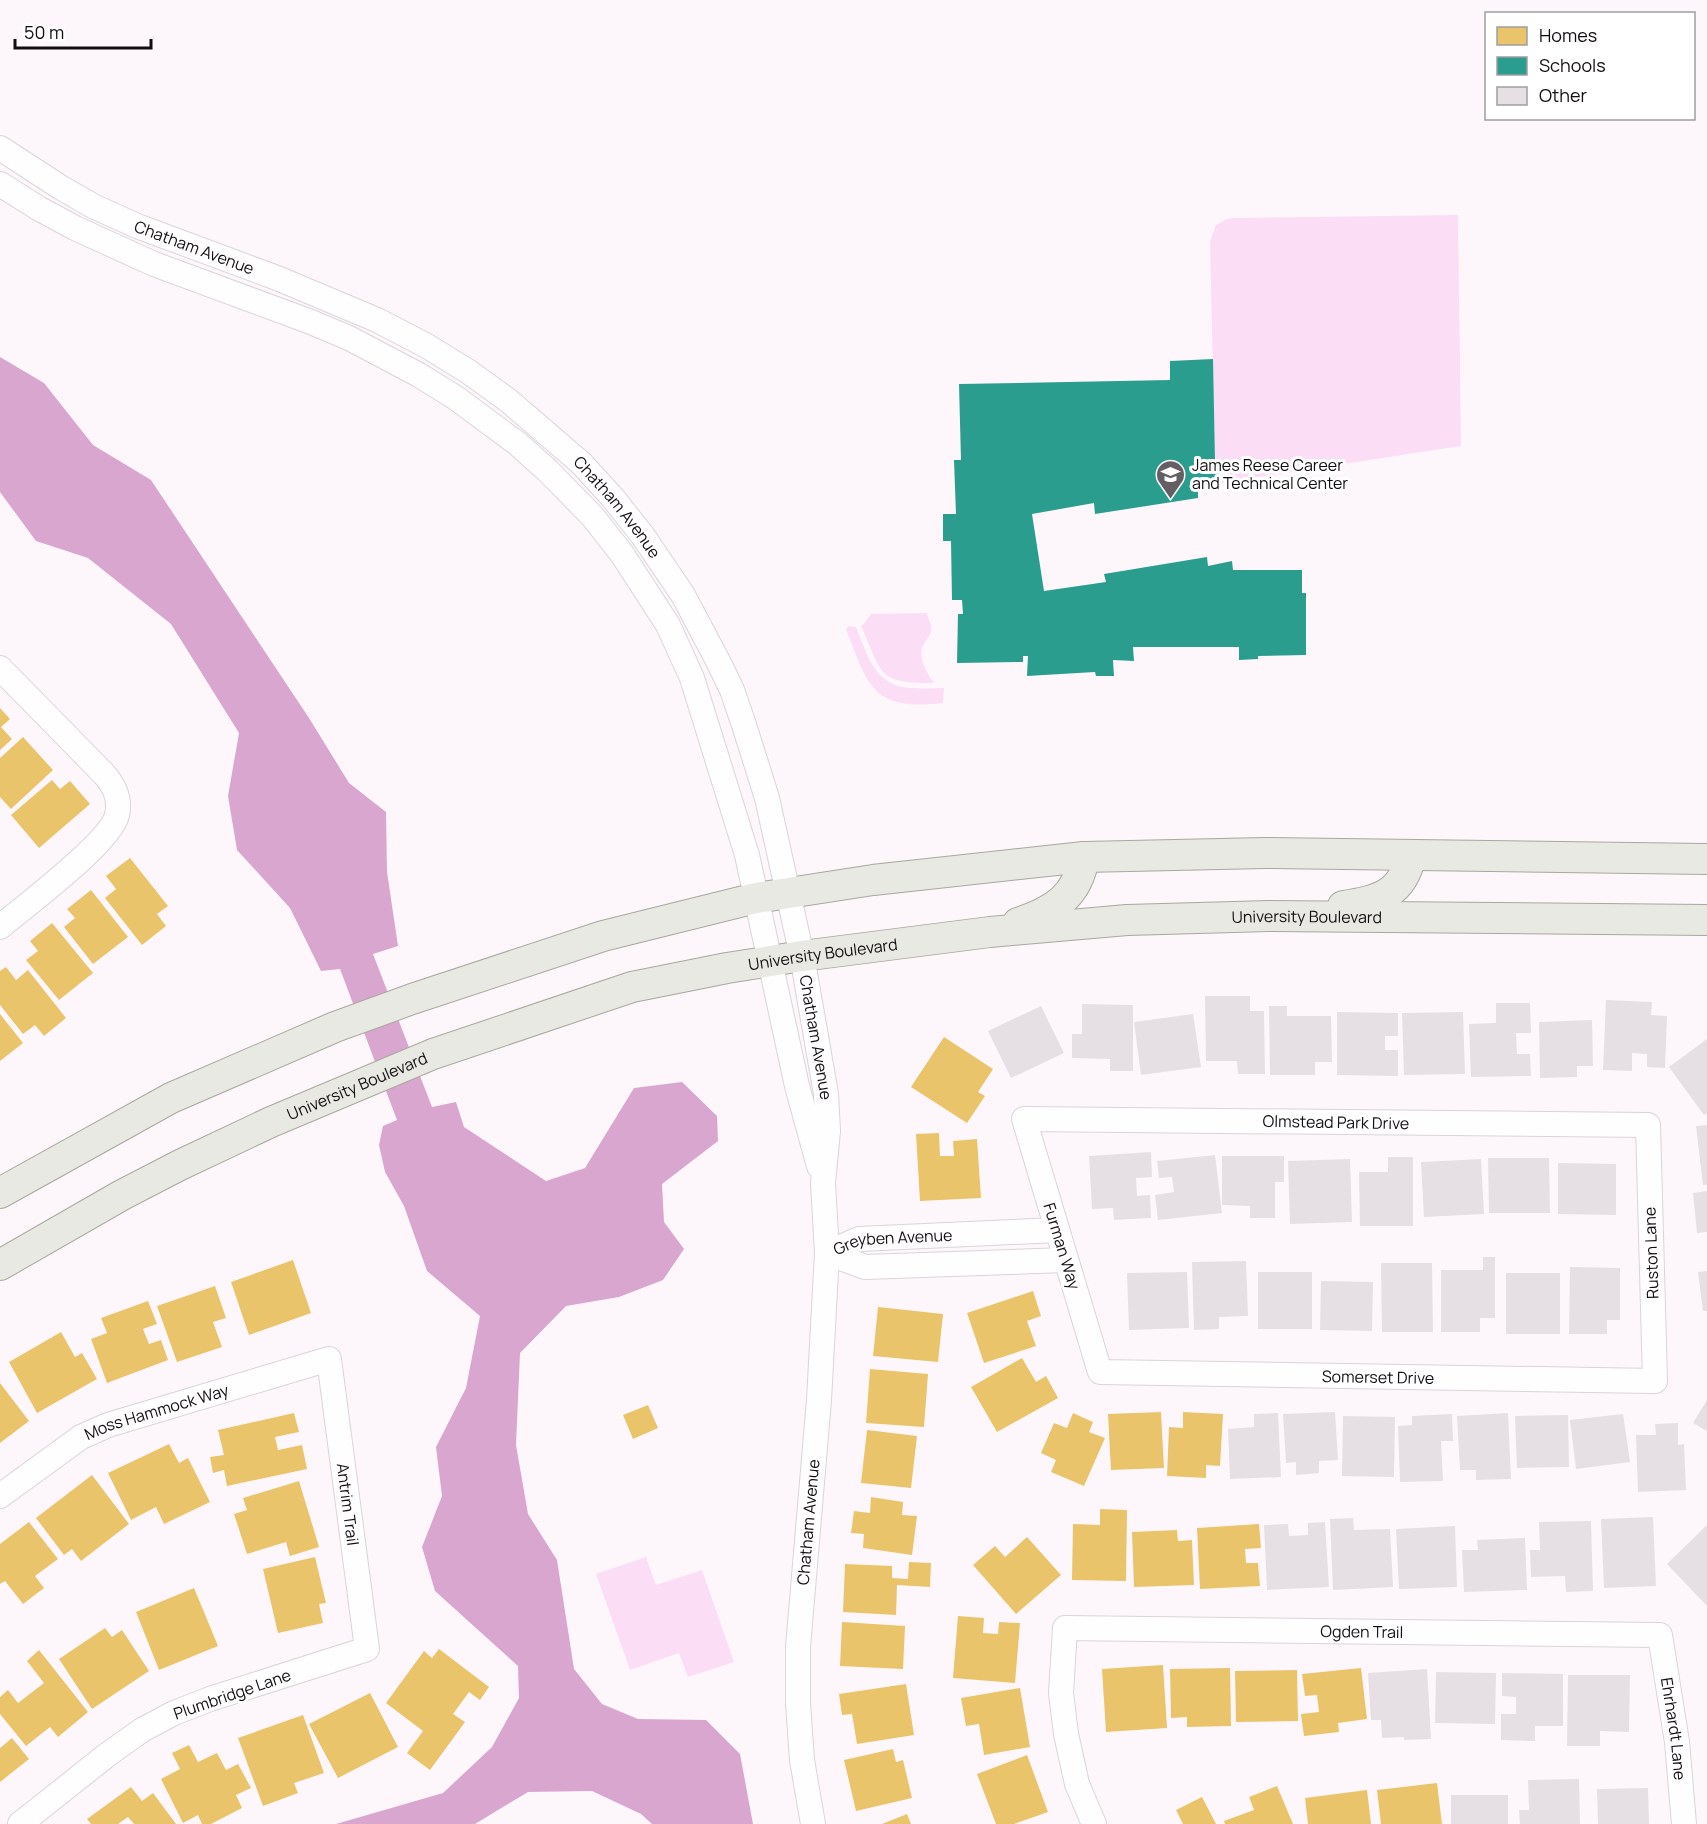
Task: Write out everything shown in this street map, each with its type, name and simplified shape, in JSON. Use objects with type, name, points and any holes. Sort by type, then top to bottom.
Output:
[{"type":"main road","points":[[0,1193],[171,1098],[335,1027],[603,936],[756,898],[873,880],[1084,857],[1265,853],[1707,859]]},
{"type":"main road","points":[[1269,916],[1372,901],[1393,889],[1401,880],[1408,870],[1411,855]]},
{"type":"main road","points":[[990,932],[1040,914],[1062,901],[1082,873],[1084,857]]},
{"type":"main road","name":"University Boulevard","points":[[0,1265],[87,1214],[271,1122],[433,1054],[632,987],[802,956],[990,932],[1127,920],[1269,916],[1707,920]]},
{"type":"street","name":"Chatham Avenue","points":[[0,148],[60,187],[110,214],[349,307],[428,346],[469,372],[524,413],[581,464],[613,498],[655,553],[702,628],[732,690],[767,798],[802,956],[826,1094],[828,1131],[823,1183],[827,1253],[819,1400],[798,1647],[798,1704],[802,1760],[813,1824]]},
{"type":"street","name":"Chatham Avenue","points":[[0,184],[75,228],[154,264],[350,338],[419,375],[456,398],[518,444],[593,517],[622,554],[668,625],[692,678],[747,855],[797,1086],[823,1183]]},
{"type":"street","points":[[593,517],[613,498]]},
{"type":"street","points":[[0,668],[107,777],[116,790],[118,804],[117,817],[107,834],[0,927]]},
{"type":"street","name":"Olmstead Park Drive","points":[[1024,1119],[1648,1125]]},
{"type":"street","name":"Furman Way","points":[[1024,1119],[1100,1372]]},
{"type":"street","name":"Ruston Lane","points":[[1648,1125],[1655,1381]]},
{"type":"street","name":"Greyben Avenue","points":[[827,1253],[859,1239],[1057,1230]]},
{"type":"street","name":"Greyben Avenue","points":[[827,1253],[865,1267],[1066,1260]]},
{"type":"street","name":"Moss Hammock Way","points":[[0,1497],[81,1437],[108,1425],[329,1359]]},
{"type":"street","name":"Antrim Trail","points":[[329,1359],[368,1649]]},
{"type":"street","name":"Somerset Drive","points":[[1100,1372],[1655,1381]]},
{"type":"street","name":"Ogden Trail","points":[[1094,1824],[1077,1784],[1066,1734],[1061,1693],[1065,1628],[1659,1635]]},
{"type":"street","name":"Ehrhardt Lane","points":[[1659,1635],[1677,1742],[1684,1824]]},
{"type":"street","name":"Plumbridge Lane","points":[[20,1824],[142,1730],[174,1713],[210,1699],[368,1649]]},
{"type":"shaded area","points":[[1458,215],[1461,446],[1220,483],[1215,461],[1210,241],[1216,225],[1233,218]]},
{"type":"shaded area","points":[[0,357],[44,383],[93,445],[151,480],[309,718],[349,783],[386,812],[387,872],[398,946],[373,954],[432,1107],[456,1102],[464,1127],[546,1181],[585,1168],[634,1088],[682,1082],[717,1116],[718,1141],[662,1184],[664,1222],[684,1249],[663,1280],[619,1297],[566,1306],[520,1353],[516,1445],[528,1514],[557,1560],[574,1669],[602,1704],[638,1719],[706,1720],[740,1754],[753,1824],[652,1824],[641,1814],[592,1791],[528,1792],[475,1824],[336,1824],[443,1793],[492,1747],[519,1698],[518,1666],[435,1591],[422,1547],[442,1496],[436,1447],[466,1388],[480,1316],[427,1271],[404,1206],[385,1172],[379,1145],[383,1126],[397,1120],[340,969],[321,971],[290,908],[237,850],[228,796],[239,733],[171,624],[88,558],[36,541],[0,492]]},
{"type":"shaded area","points":[[927,613],[931,628],[922,648],[922,657],[926,671],[934,683],[915,683],[891,678],[878,665],[861,626],[871,614]]},
{"type":"shaded area","points":[[849,626],[856,627],[874,667],[889,682],[915,688],[944,688],[943,703],[901,703],[876,691],[861,666],[846,629]]},
{"type":"shaded area","points":[[646,1557],[656,1585],[702,1570],[734,1662],[688,1677],[679,1653],[630,1670],[596,1574]]},
{"type":"building: Homes","points":[[0,708],[10,719],[1,727],[12,739],[0,750]]},
{"type":"building: Homes","points":[[23,737],[53,770],[11,809],[0,797],[0,758]]},
{"type":"building: Homes","points":[[52,780],[60,789],[70,781],[90,804],[39,848],[11,815]]},
{"type":"building: Homes","points":[[130,858],[168,906],[157,914],[166,926],[142,945],[105,898],[116,889],[106,876]]},
{"type":"building: Homes","points":[[91,890],[128,937],[93,964],[64,927],[75,918],[67,909]]},
{"type":"building: Homes","points":[[52,923],[93,973],[59,1000],[26,960],[38,951],[30,941]]},
{"type":"building: Homes","points":[[6,967],[16,980],[28,970],[66,1018],[44,1036],[35,1025],[23,1034],[0,1005],[0,971]]},
{"type":"building: Homes","points":[[0,1014],[23,1043],[0,1061]]},
{"type":"building: Homes","points":[[944,1037],[993,1069],[978,1092],[985,1096],[967,1123],[911,1087]]},
{"type":"building: Homes","points":[[939,1133],[940,1156],[954,1156],[953,1141],[977,1139],[981,1198],[920,1201],[916,1134]]},
{"type":"building: Homes","points":[[293,1260],[311,1313],[249,1335],[231,1282]]},
{"type":"building: Homes","points":[[215,1286],[226,1318],[213,1322],[222,1347],[177,1362],[157,1306]]},
{"type":"building: Homes","points":[[1033,1291],[1041,1316],[1027,1321],[1036,1346],[984,1363],[967,1313]]},
{"type":"building: Homes","points":[[148,1301],[157,1324],[143,1329],[149,1344],[161,1340],[168,1360],[107,1383],[91,1339],[107,1333],[101,1318]]},
{"type":"building: Homes","points":[[878,1307],[943,1314],[938,1362],[873,1356]]},
{"type":"building: Homes","points":[[61,1332],[75,1357],[82,1353],[97,1379],[37,1413],[9,1362]]},
{"type":"building: Homes","points":[[1022,1358],[1036,1382],[1046,1376],[1058,1398],[997,1432],[971,1387]]},
{"type":"building: Homes","points":[[870,1369],[928,1374],[924,1427],[866,1423]]},
{"type":"building: Homes","points":[[0,1383],[29,1421],[0,1443]]},
{"type":"building: Homes","points":[[648,1405],[658,1428],[633,1439],[623,1415]]},
{"type":"building: Homes","points":[[1161,1412],[1164,1468],[1111,1470],[1108,1414]]},
{"type":"building: Homes","points":[[1183,1412],[1223,1414],[1220,1466],[1206,1465],[1206,1478],[1167,1476],[1169,1427],[1183,1428]]},
{"type":"building: Homes","points":[[294,1413],[299,1432],[275,1437],[278,1450],[302,1445],[307,1469],[227,1486],[224,1470],[213,1473],[210,1457],[224,1455],[218,1430]]},
{"type":"building: Homes","points":[[1073,1413],[1093,1422],[1089,1432],[1105,1438],[1084,1486],[1051,1472],[1056,1460],[1041,1453],[1054,1423],[1067,1428]]},
{"type":"building: Homes","points":[[867,1430],[917,1436],[911,1488],[861,1483]]},
{"type":"building: Homes","points":[[169,1444],[179,1463],[188,1458],[210,1502],[164,1524],[156,1507],[131,1520],[108,1473]]},
{"type":"building: Homes","points":[[92,1475],[129,1524],[81,1561],[72,1549],[64,1555],[36,1518]]},
{"type":"building: Homes","points":[[299,1481],[319,1547],[290,1556],[286,1542],[247,1554],[234,1514],[247,1510],[243,1498]]},
{"type":"building: Homes","points":[[871,1497],[903,1502],[902,1515],[917,1516],[912,1555],[863,1548],[864,1534],[851,1533],[854,1511],[870,1513]]},
{"type":"building: Homes","points":[[1100,1509],[1127,1510],[1126,1581],[1072,1580],[1073,1524],[1100,1525]]},
{"type":"building: Homes","points":[[29,1522],[58,1559],[35,1576],[44,1588],[23,1604],[5,1581],[0,1584],[0,1544]]},
{"type":"building: Homes","points":[[1259,1524],[1261,1548],[1245,1549],[1246,1563],[1258,1563],[1260,1586],[1200,1589],[1197,1528]]},
{"type":"building: Homes","points":[[1177,1530],[1178,1541],[1192,1540],[1194,1585],[1134,1587],[1132,1532]]},
{"type":"building: Homes","points":[[1027,1537],[1061,1575],[1016,1614],[973,1565],[995,1546],[1005,1557]]},
{"type":"building: Homes","points":[[315,1557],[326,1603],[319,1604],[323,1623],[278,1633],[263,1569]]},
{"type":"building: Homes","points":[[909,1562],[931,1563],[930,1587],[897,1585],[896,1615],[843,1612],[845,1564],[892,1566],[892,1578],[908,1579]]},
{"type":"building: Homes","points":[[194,1588],[218,1646],[159,1670],[136,1612]]},
{"type":"building: Homes","points":[[958,1616],[984,1618],[983,1633],[998,1634],[999,1622],[1020,1623],[1015,1683],[953,1678]]},
{"type":"building: Homes","points":[[842,1622],[905,1626],[903,1669],[840,1666]]},
{"type":"building: Homes","points":[[105,1628],[112,1637],[122,1630],[149,1671],[92,1709],[59,1659]]},
{"type":"building: Homes","points":[[439,1649],[489,1687],[480,1700],[469,1692],[453,1714],[465,1722],[430,1770],[407,1753],[423,1731],[386,1703],[424,1651],[432,1658]]},
{"type":"building: Homes","points":[[39,1650],[88,1712],[58,1737],[50,1727],[26,1746],[0,1714],[0,1697],[8,1690],[18,1703],[44,1683],[27,1661]]},
{"type":"building: Homes","points":[[1163,1665],[1167,1728],[1106,1732],[1102,1669]]},
{"type":"building: Homes","points":[[1230,1668],[1231,1726],[1187,1727],[1187,1717],[1171,1718],[1170,1669]]},
{"type":"building: Homes","points":[[1361,1668],[1367,1719],[1338,1723],[1339,1732],[1304,1736],[1301,1714],[1319,1712],[1317,1695],[1305,1696],[1302,1674]]},
{"type":"building: Homes","points":[[1297,1670],[1298,1721],[1236,1722],[1235,1671]]},
{"type":"building: Homes","points":[[906,1684],[914,1735],[857,1744],[852,1714],[842,1715],[839,1694]]},
{"type":"building: Homes","points":[[1020,1688],[1030,1747],[984,1755],[979,1724],[966,1726],[961,1698]]},
{"type":"building: Homes","points":[[370,1693],[398,1747],[338,1778],[309,1724]]},
{"type":"building: Homes","points":[[303,1715],[324,1773],[294,1783],[298,1793],[263,1806],[238,1738]]},
{"type":"building: Homes","points":[[12,1738],[29,1759],[0,1782],[0,1748]]},
{"type":"building: Homes","points":[[189,1745],[198,1762],[217,1753],[226,1770],[238,1764],[251,1788],[236,1795],[242,1808],[211,1824],[202,1824],[198,1815],[183,1823],[161,1779],[180,1769],[172,1753]]},
{"type":"building: Homes","points":[[893,1749],[896,1762],[903,1760],[912,1798],[856,1811],[844,1760]]},
{"type":"building: Homes","points":[[1027,1755],[1048,1812],[1014,1824],[996,1824],[977,1774]]},
{"type":"building: Homes","points":[[1437,1783],[1442,1824],[1381,1824],[1377,1790]]},
{"type":"building: Homes","points":[[1277,1786],[1293,1824],[1225,1824],[1224,1821],[1254,1810],[1249,1797]]},
{"type":"building: Homes","points":[[131,1787],[142,1801],[153,1793],[176,1824],[134,1824],[128,1817],[118,1824],[91,1824],[87,1819]]},
{"type":"building: Homes","points":[[1367,1790],[1371,1824],[1308,1824],[1305,1798]]},
{"type":"building: Homes","points":[[1202,1797],[1216,1824],[1183,1824],[1176,1810]]},
{"type":"building: Homes","points":[[907,1814],[911,1824],[882,1824]]},
{"type":"building: Schools","points":[[1213,359],[1215,461],[1217,461],[1221,489],[1198,492],[1198,498],[1095,514],[1094,503],[1032,514],[1044,591],[1106,582],[1104,574],[1207,557],[1208,566],[1232,561],[1233,570],[1302,570],[1302,593],[1306,593],[1306,655],[1258,656],[1258,659],[1239,660],[1239,647],[1133,647],[1134,661],[1113,660],[1114,676],[1096,676],[1095,672],[1027,676],[1028,656],[1023,656],[1023,662],[957,663],[958,614],[963,614],[962,600],[952,600],[951,541],[943,541],[943,514],[956,514],[954,460],[961,460],[959,384],[1170,380],[1170,361]]},
{"type":"building: Other","points":[[1205,996],[1250,996],[1250,1011],[1264,1011],[1265,1074],[1238,1074],[1237,1061],[1206,1061]]},
{"type":"building: Other","points":[[1606,1000],[1652,1002],[1651,1015],[1667,1016],[1665,1068],[1647,1067],[1647,1054],[1632,1053],[1632,1071],[1603,1070]]},
{"type":"building: Other","points":[[1496,1003],[1530,1003],[1531,1033],[1516,1033],[1517,1054],[1530,1054],[1531,1076],[1471,1077],[1469,1024],[1496,1023]]},
{"type":"building: Other","points":[[1082,1004],[1133,1005],[1133,1071],[1110,1071],[1110,1059],[1072,1058],[1072,1034],[1082,1034]]},
{"type":"building: Other","points":[[1041,1006],[1064,1053],[1011,1078],[988,1031]]},
{"type":"building: Other","points":[[1269,1006],[1287,1006],[1287,1016],[1331,1016],[1332,1062],[1315,1062],[1315,1075],[1270,1075]]},
{"type":"building: Other","points":[[1337,1012],[1398,1013],[1398,1036],[1385,1036],[1385,1050],[1398,1050],[1398,1076],[1337,1075]]},
{"type":"building: Other","points":[[1463,1012],[1465,1074],[1404,1075],[1402,1013]]},
{"type":"building: Other","points":[[1193,1014],[1201,1067],[1141,1075],[1134,1022]]},
{"type":"building: Other","points":[[1592,1020],[1593,1066],[1577,1066],[1577,1077],[1540,1078],[1539,1022]]},
{"type":"building: Other","points":[[1707,1039],[1707,1113],[1704,1115],[1669,1067]]},
{"type":"building: Other","points":[[1707,1125],[1707,1185],[1703,1185],[1696,1126]]},
{"type":"building: Other","points":[[1151,1152],[1152,1177],[1136,1178],[1137,1196],[1150,1195],[1151,1218],[1114,1220],[1113,1208],[1092,1209],[1089,1156]]},
{"type":"building: Other","points":[[1215,1155],[1222,1213],[1158,1220],[1155,1195],[1174,1192],[1172,1177],[1159,1178],[1157,1161]]},
{"type":"building: Other","points":[[1222,1156],[1284,1156],[1284,1182],[1275,1182],[1275,1218],[1250,1218],[1250,1206],[1222,1205]]},
{"type":"building: Other","points":[[1388,1157],[1413,1157],[1413,1226],[1360,1226],[1359,1172],[1388,1172]]},
{"type":"building: Other","points":[[1488,1158],[1549,1158],[1550,1213],[1489,1213]]},
{"type":"building: Other","points":[[1350,1159],[1352,1222],[1290,1224],[1288,1161]]},
{"type":"building: Other","points":[[1481,1159],[1484,1214],[1424,1217],[1421,1162]]},
{"type":"building: Other","points":[[1558,1163],[1616,1164],[1616,1215],[1558,1214]]},
{"type":"building: Other","points":[[1707,1191],[1707,1232],[1697,1233],[1693,1193]]},
{"type":"building: Other","points":[[1483,1257],[1495,1257],[1495,1318],[1480,1318],[1480,1332],[1441,1332],[1441,1270],[1483,1270]]},
{"type":"building: Other","points":[[1246,1261],[1248,1316],[1219,1317],[1219,1329],[1194,1330],[1192,1262]]},
{"type":"building: Other","points":[[1381,1263],[1432,1263],[1433,1332],[1382,1332]]},
{"type":"building: Other","points":[[1570,1267],[1620,1268],[1620,1320],[1607,1320],[1607,1334],[1569,1334]]},
{"type":"building: Other","points":[[1707,1271],[1707,1311],[1703,1311],[1698,1272]]},
{"type":"building: Other","points":[[1187,1272],[1189,1328],[1129,1330],[1127,1273]]},
{"type":"building: Other","points":[[1258,1272],[1312,1272],[1312,1329],[1258,1329]]},
{"type":"building: Other","points":[[1506,1273],[1560,1273],[1560,1334],[1506,1334]]},
{"type":"building: Other","points":[[1321,1281],[1373,1282],[1372,1331],[1320,1330]]},
{"type":"building: Other","points":[[1707,1400],[1707,1431],[1693,1423]]},
{"type":"building: Other","points":[[1335,1412],[1338,1460],[1319,1461],[1319,1473],[1296,1475],[1296,1462],[1286,1463],[1283,1414]]},
{"type":"building: Other","points":[[1278,1413],[1281,1477],[1230,1479],[1228,1429],[1254,1427],[1254,1414]]},
{"type":"building: Other","points":[[1508,1413],[1511,1479],[1476,1480],[1476,1470],[1460,1470],[1457,1416]]},
{"type":"building: Other","points":[[1452,1414],[1453,1441],[1441,1441],[1443,1481],[1400,1482],[1398,1426],[1412,1425],[1412,1416]]},
{"type":"building: Other","points":[[1623,1414],[1630,1462],[1576,1469],[1570,1420]]},
{"type":"building: Other","points":[[1568,1415],[1569,1467],[1517,1468],[1515,1416]]},
{"type":"building: Other","points":[[1343,1416],[1395,1417],[1394,1477],[1342,1476]]},
{"type":"building: Other","points":[[1678,1423],[1678,1445],[1684,1444],[1686,1490],[1638,1492],[1636,1435],[1656,1435],[1655,1424]]},
{"type":"building: Other","points":[[1653,1517],[1656,1586],[1604,1588],[1601,1519]]},
{"type":"building: Other","points":[[1353,1518],[1354,1530],[1390,1529],[1393,1587],[1333,1590],[1330,1519]]},
{"type":"building: Other","points":[[1591,1521],[1593,1591],[1566,1592],[1565,1576],[1531,1577],[1530,1550],[1540,1550],[1539,1522]]},
{"type":"building: Other","points":[[1325,1522],[1329,1587],[1267,1590],[1264,1525],[1288,1524],[1289,1536],[1308,1535],[1308,1523]]},
{"type":"building: Other","points":[[1707,1525],[1707,1606],[1667,1564]]},
{"type":"building: Other","points":[[1455,1526],[1457,1587],[1399,1589],[1396,1529]]},
{"type":"building: Other","points":[[1525,1538],[1527,1590],[1464,1592],[1462,1550],[1478,1550],[1477,1540]]},
{"type":"building: Other","points":[[1427,1669],[1431,1739],[1382,1738],[1381,1720],[1371,1720],[1368,1673]]},
{"type":"building: Other","points":[[1436,1672],[1496,1673],[1495,1724],[1435,1723]]},
{"type":"building: Other","points":[[1502,1673],[1563,1674],[1563,1726],[1535,1726],[1535,1741],[1501,1740],[1501,1714],[1516,1714],[1516,1697],[1502,1696]]},
{"type":"building: Other","points":[[1568,1675],[1630,1675],[1629,1732],[1600,1731],[1600,1746],[1567,1746]]},
{"type":"building: Other","points":[[1579,1779],[1580,1824],[1520,1824],[1519,1810],[1529,1810],[1528,1780]]},
{"type":"building: Other","points":[[1648,1788],[1649,1824],[1598,1824],[1597,1789]]},
{"type":"building: Other","points":[[1451,1795],[1508,1795],[1508,1824],[1451,1824]]},
{"type":"place","name":"James Reese Career and Technical Center","points":[[1171,500]]}]
